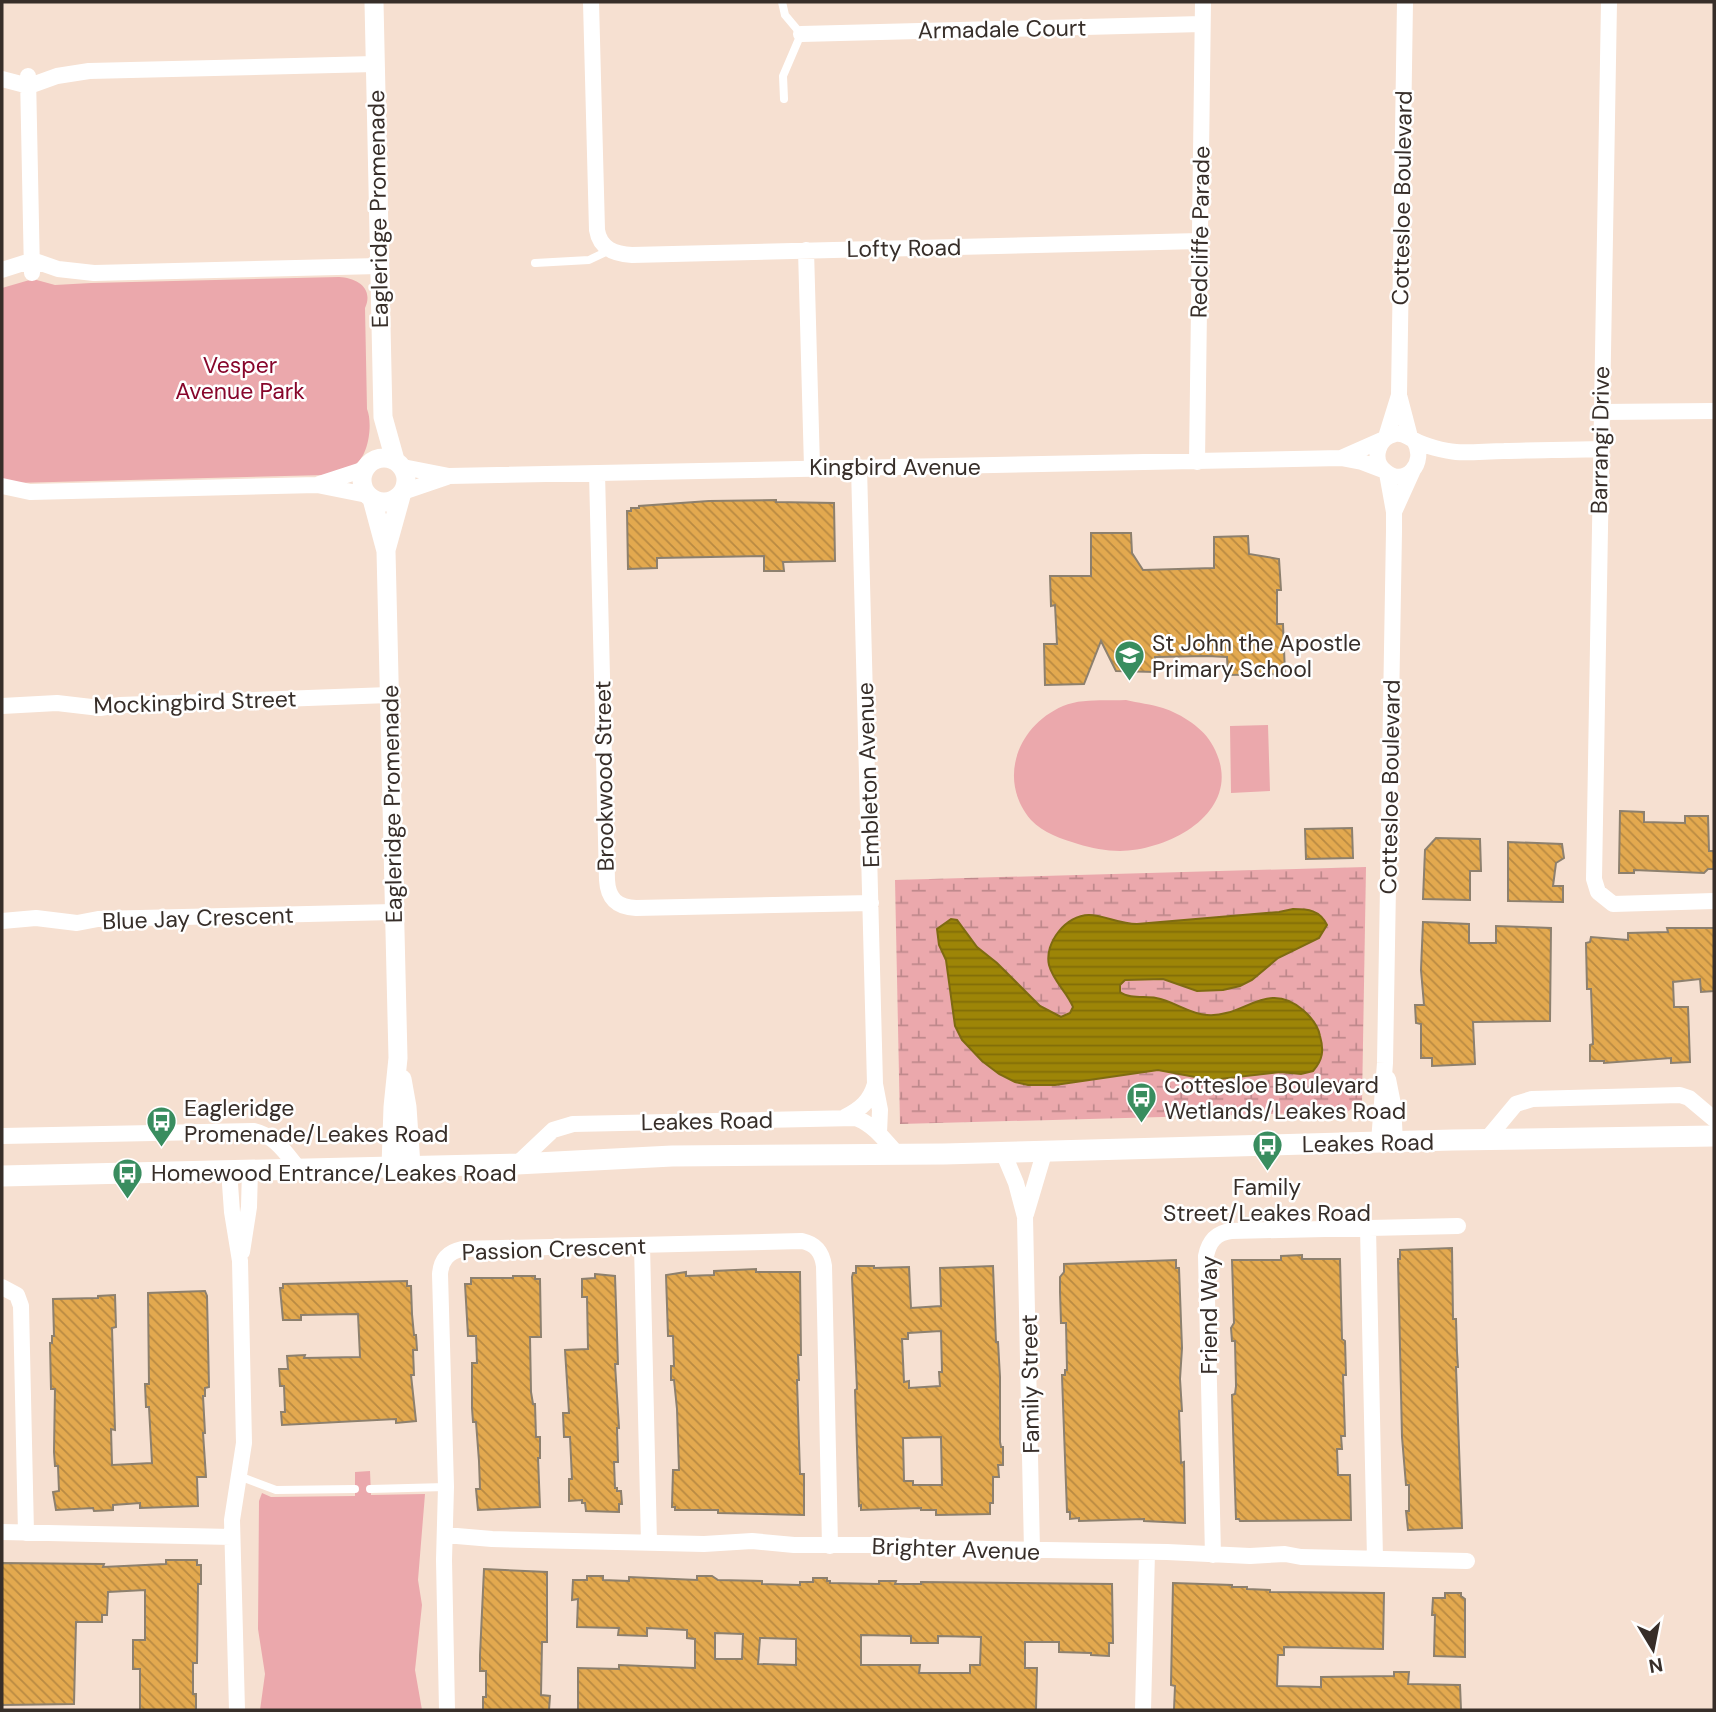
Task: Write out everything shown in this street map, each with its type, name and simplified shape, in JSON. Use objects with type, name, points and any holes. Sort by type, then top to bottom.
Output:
[{"type":"main road","name":"Leakes Road","points":[[2,1176],[517,1164],[672,1156],[1003,1152],[1714,1136]]},
{"type":"street","name":"Eagleridge Promenade","points":[[374,2],[383,417],[399,464]]},
{"type":"street","points":[[591,2],[597,230],[601,242],[610,250]]},
{"type":"street","name":"Redcliffe Parade","points":[[1197,461],[1203,2]]},
{"type":"street","name":"Cottesloe Boulevard","points":[[1385,438],[1399,395],[1405,2]]},
{"type":"street","name":"Barrangi Drive","points":[[1609,2],[1594,879],[1598,892],[1613,904],[1714,901]]},
{"type":"street","name":"Armadale Court","points":[[801,34],[1202,24]]},
{"type":"street","points":[[2,79],[28,80],[89,71],[375,64]]},
{"type":"street","points":[[2,68],[28,80]]},
{"type":"street","points":[[28,80],[32,267]]},
{"type":"street","name":"Lofty Road","points":[[610,250],[632,255],[1200,241]]},
{"type":"street","points":[[806,250],[812,467]]},
{"type":"street","points":[[2,271],[32,267],[67,279],[93,273],[379,266]]},
{"type":"street","points":[[2,281],[32,267]]},
{"type":"street","name":"Cottesloe Boulevard","points":[[1399,395],[1412,439]]},
{"type":"street","points":[[1601,412],[1714,411]]},
{"type":"street","name":"Eagleridge Promenade","points":[[366,466],[383,417]]},
{"type":"street","points":[[1455,452],[1401,476],[1385,471],[1377,458],[1377,451],[1385,438],[1398,433],[1455,452],[1600,449]]},
{"type":"street","name":"Kingbird Avenue","points":[[1340,458],[1385,438]]},
{"type":"street","points":[[1412,439],[1420,453],[1415,469]]},
{"type":"street","points":[[2,486],[30,492],[317,485],[390,502],[402,494],[407,479],[399,464],[381,458],[317,485]]},
{"type":"street","name":"Kingbird Avenue","points":[[399,464],[449,476],[1340,458],[1362,462],[1385,471]]},
{"type":"street","points":[[366,466],[362,482],[369,497]]},
{"type":"street","name":"Embleton Avenue","points":[[859,467],[875,1084],[880,1110],[879,1133]]},
{"type":"street","name":"Cottesloe Boulevard","points":[[1394,512],[1415,469]]},
{"type":"street","name":"Cottesloe Boulevard","points":[[1385,471],[1394,512],[1385,1063],[1393,1104],[1387,1142]]},
{"type":"street","name":"Brookwood Street","points":[[597,473],[607,880],[610,897],[620,906],[636,908],[871,903]]},
{"type":"street","name":"Kingbird Avenue","points":[[402,494],[449,476]]},
{"type":"street","points":[[2,497],[14,497],[30,492]]},
{"type":"street","name":"Eagleridge Promenade","points":[[386,551],[402,494]]},
{"type":"street","name":"Eagleridge Promenade","points":[[369,497],[386,551],[398,1058],[407,1107],[401,1166]]},
{"type":"street","name":"Mockingbird Street","points":[[2,706],[57,703],[100,708],[389,695]]},
{"type":"street","name":"Blue Jay Crescent","points":[[2,921],[36,918],[77,923],[97,919],[394,912]]},
{"type":"street","points":[[845,1117],[862,1108],[875,1084]]},
{"type":"street","points":[[1486,1140],[1516,1104],[1532,1098],[1680,1095],[1689,1098],[1714,1119]]},
{"type":"street","name":"Leakes Road","points":[[517,1164],[553,1130],[573,1124],[845,1117],[867,1123],[897,1154]]},
{"type":"street","points":[[2,1136],[254,1131],[270,1137],[281,1146],[298,1168]]},
{"type":"street","name":"Family Street","points":[[1025,1217],[1045,1150]]},
{"type":"street","name":"Family Street","points":[[1003,1152],[1016,1183],[1025,1217],[1032,1551]]},
{"type":"street","points":[[240,1261],[247,1228],[250,1169]]},
{"type":"street","points":[[229,1170],[240,1261],[244,1443],[233,1501],[232,1536],[237,1710]]},
{"type":"street","name":"Friend Way","points":[[1213,1555],[1206,1256],[1215,1236],[1231,1231],[1458,1226]]},
{"type":"street","points":[[1368,1228],[1375,1559]]},
{"type":"street","name":"Passion Crescent","points":[[447,1710],[446,1487],[440,1275],[445,1258],[462,1249],[802,1241],[811,1243],[823,1256],[830,1546]]},
{"type":"street","points":[[642,1245],[649,1543]]},
{"type":"street","points":[[2,1287],[16,1295],[21,1306],[26,1533]]},
{"type":"street","points":[[2,1532],[232,1536]]},
{"type":"street","name":"Brighter Avenue","points":[[445,1535],[492,1539],[649,1543],[752,1541],[830,1546],[897,1545],[1213,1555],[1285,1554],[1301,1557],[1467,1561]]},
{"type":"street","points":[[1143,1710],[1147,1552]]},
{"type":"lane","points":[[782,2],[785,15],[801,34],[783,76],[784,99]]},
{"type":"lane","name":"Lofty Road","points":[[535,263],[589,260],[610,250]]},
{"type":"lane","points":[[239,1476],[275,1490],[355,1489]]},
{"type":"lane","points":[[370,1489],[446,1487]]},
{"type":"green space","name":"Vesper Avenue Park","points":[[339,277],[358,282],[367,295],[365,308],[369,431],[363,456],[353,466],[326,475],[14,483],[2,480],[2,288],[33,279],[55,285]]},
{"type":"green space","points":[[1126,700],[1177,714],[1191,722],[1209,739],[1221,768],[1220,788],[1213,806],[1200,821],[1182,834],[1141,849],[1120,851],[1093,848],[1059,838],[1041,829],[1031,820],[1015,788],[1017,756],[1024,740],[1047,715],[1070,703]]},
{"type":"green space","points":[[1268,725],[1270,791],[1231,793],[1230,726]]},
{"type":"green space","points":[[1366,867],[1362,1102],[1347,1112],[900,1124],[895,880]]},
{"type":"green space","points":[[370,1471],[371,1495],[425,1494],[418,1580],[422,1605],[415,1670],[422,1710],[260,1710],[265,1674],[258,1629],[259,1501],[262,1493],[271,1497],[355,1496],[355,1472]]},
{"type":"shaded area","points":[[1293,909],[1309,910],[1321,916],[1327,925],[1319,938],[1278,958],[1252,980],[1240,986],[1197,991],[1163,979],[1125,980],[1120,985],[1120,992],[1152,997],[1207,1015],[1233,1011],[1267,999],[1290,1001],[1309,1015],[1319,1032],[1322,1055],[1313,1071],[1211,1080],[1158,1070],[1055,1085],[1028,1085],[999,1074],[982,1061],[962,1040],[955,1026],[946,960],[939,945],[937,929],[951,919],[957,920],[977,947],[1040,1006],[1061,1017],[1070,1013],[1073,1007],[1051,971],[1048,957],[1058,932],[1080,916],[1100,916],[1137,924]]},
{"type":"building","points":[[709,501],[834,503],[835,561],[783,562],[784,571],[764,571],[764,556],[657,558],[657,568],[628,569],[627,511],[631,511],[631,508]]},
{"type":"building","points":[[1091,533],[1131,533],[1132,553],[1143,570],[1214,568],[1214,537],[1248,536],[1249,554],[1279,559],[1281,590],[1277,590],[1277,624],[1283,624],[1285,674],[1228,675],[1227,657],[1207,656],[1155,657],[1155,672],[1116,671],[1101,641],[1084,684],[1045,685],[1044,644],[1057,644],[1050,576],[1091,576]]},
{"type":"building","points":[[1620,811],[1644,812],[1644,822],[1685,823],[1685,816],[1708,816],[1709,851],[1714,851],[1714,869],[1708,869],[1704,873],[1634,870],[1634,873],[1619,873]]},
{"type":"building","points":[[1352,828],[1353,858],[1306,859],[1305,829]]},
{"type":"building","points":[[1436,838],[1480,839],[1481,871],[1470,871],[1470,900],[1423,899],[1425,850]]},
{"type":"building","points":[[1508,842],[1562,844],[1564,858],[1556,863],[1553,886],[1563,886],[1563,902],[1508,901]]},
{"type":"building","points":[[1423,922],[1469,924],[1469,943],[1496,943],[1496,926],[1551,928],[1550,1021],[1473,1022],[1475,1064],[1432,1066],[1432,1058],[1421,1058],[1421,1024],[1416,1023],[1415,1005],[1424,1005],[1421,970]]},
{"type":"building","points":[[1667,928],[1714,928],[1714,991],[1701,992],[1700,979],[1673,982],[1674,1007],[1688,1007],[1690,1062],[1671,1063],[1671,1058],[1604,1063],[1590,1061],[1590,1045],[1593,1044],[1591,989],[1587,989],[1586,943],[1590,942],[1591,937],[1628,940],[1628,933],[1668,932]]},
{"type":"building","points":[[1452,1248],[1462,1528],[1408,1530],[1406,1511],[1409,1511],[1409,1485],[1406,1485],[1402,1437],[1398,1259],[1400,1250]]},
{"type":"building","points":[[1302,1255],[1302,1259],[1340,1259],[1342,1339],[1345,1341],[1346,1375],[1343,1375],[1345,1436],[1341,1436],[1342,1449],[1337,1449],[1338,1475],[1350,1475],[1351,1520],[1240,1521],[1236,1519],[1232,1395],[1235,1394],[1236,1386],[1235,1341],[1232,1341],[1231,1328],[1234,1323],[1232,1260],[1281,1260],[1281,1256]]},
{"type":"building","points":[[1176,1260],[1176,1268],[1179,1268],[1182,1348],[1182,1411],[1179,1411],[1181,1463],[1184,1462],[1185,1523],[1144,1519],[1070,1519],[1070,1512],[1067,1512],[1062,1375],[1065,1375],[1067,1370],[1066,1323],[1061,1323],[1060,1292],[1060,1277],[1064,1272],[1064,1264]]},
{"type":"building","points":[[856,1266],[909,1267],[911,1308],[941,1306],[940,1268],[993,1266],[1003,1465],[998,1465],[999,1477],[993,1477],[993,1503],[990,1503],[990,1514],[936,1515],[936,1510],[921,1508],[861,1510],[852,1277],[853,1273],[856,1273]],"holes":[[[941,1331],[940,1386],[909,1388],[909,1381],[904,1382],[902,1339],[908,1339],[908,1333]],[[941,1437],[942,1485],[913,1485],[913,1481],[904,1481],[903,1438]]]},
{"type":"building","points":[[756,1269],[756,1272],[800,1272],[801,1355],[798,1355],[797,1380],[800,1474],[804,1474],[804,1515],[675,1510],[675,1507],[672,1507],[673,1470],[679,1470],[677,1409],[674,1380],[671,1380],[671,1366],[674,1366],[673,1336],[668,1336],[666,1275],[686,1272],[686,1276],[714,1275],[714,1271]]},
{"type":"building","points":[[595,1274],[615,1276],[618,1364],[615,1364],[619,1428],[618,1462],[614,1462],[615,1488],[621,1491],[622,1504],[619,1504],[619,1512],[586,1511],[582,1500],[569,1501],[569,1479],[572,1479],[570,1437],[564,1437],[563,1413],[569,1413],[565,1350],[588,1349],[587,1297],[582,1297],[582,1279],[595,1278]]},
{"type":"building","points":[[535,1276],[535,1279],[540,1279],[541,1337],[530,1337],[531,1392],[535,1404],[536,1437],[540,1437],[540,1507],[478,1510],[476,1489],[480,1489],[479,1461],[476,1422],[473,1422],[472,1408],[472,1363],[477,1363],[476,1336],[468,1336],[465,1284],[471,1284],[471,1278]]},
{"type":"building","points":[[407,1281],[407,1286],[411,1286],[417,1350],[413,1350],[414,1375],[411,1375],[416,1421],[396,1423],[396,1419],[282,1425],[281,1412],[285,1412],[284,1386],[280,1386],[279,1369],[288,1369],[287,1356],[360,1357],[358,1314],[301,1315],[301,1320],[283,1320],[280,1288],[283,1288],[283,1284]]},
{"type":"building","points":[[205,1291],[209,1387],[205,1388],[203,1396],[206,1477],[197,1477],[198,1506],[140,1508],[140,1503],[113,1505],[113,1510],[56,1510],[53,1492],[59,1491],[58,1466],[55,1466],[54,1452],[55,1389],[51,1389],[50,1343],[54,1336],[53,1299],[115,1295],[116,1327],[112,1328],[115,1430],[111,1429],[112,1465],[152,1463],[145,1384],[149,1384],[148,1293]]},
{"type":"building","points":[[166,1560],[197,1560],[197,1565],[201,1565],[201,1584],[198,1584],[197,1663],[193,1663],[196,1710],[140,1710],[140,1669],[133,1669],[133,1640],[145,1640],[145,1590],[108,1592],[107,1615],[102,1615],[102,1622],[76,1622],[74,1704],[2,1705],[2,1563],[104,1564],[103,1567],[166,1564]]},
{"type":"building","points":[[484,1569],[547,1572],[547,1642],[542,1642],[541,1695],[550,1696],[549,1710],[483,1710],[486,1671],[480,1671],[480,1655]]},
{"type":"building","points":[[587,1576],[629,1581],[629,1577],[697,1580],[697,1576],[712,1576],[718,1580],[800,1585],[800,1582],[813,1582],[813,1578],[827,1578],[830,1583],[879,1584],[879,1581],[896,1581],[895,1584],[1112,1584],[1113,1643],[1109,1643],[1109,1656],[1059,1652],[1059,1642],[1025,1642],[1025,1668],[1037,1668],[1036,1710],[578,1710],[578,1668],[619,1669],[619,1665],[695,1668],[695,1639],[687,1638],[687,1630],[647,1628],[647,1636],[618,1635],[619,1628],[577,1627],[578,1599],[572,1600],[573,1580],[587,1580]],"holes":[[[715,1633],[743,1634],[742,1659],[715,1659]],[[861,1635],[911,1636],[911,1643],[938,1643],[938,1636],[981,1637],[980,1665],[970,1665],[970,1673],[919,1673],[920,1665],[861,1665]],[[760,1638],[796,1639],[796,1665],[758,1664]]]},
{"type":"building","points":[[1173,1583],[1232,1585],[1270,1592],[1384,1593],[1383,1649],[1284,1647],[1284,1655],[1278,1655],[1277,1686],[1321,1687],[1321,1677],[1394,1676],[1394,1672],[1409,1672],[1408,1684],[1460,1685],[1461,1710],[1174,1710],[1175,1686],[1171,1685]]},
{"type":"building","points":[[1445,1593],[1461,1593],[1465,1599],[1465,1657],[1434,1656],[1433,1598],[1445,1598]]},
{"type":"place","name":"St John the Apostle Primary School","points":[[1129,683]]},
{"type":"place","name":"Cottesloe Boulevard Wetlands/Leakes Road","points":[[1141,1125]]},
{"type":"place","name":"Eagleridge Promenade/Leakes Road","points":[[161,1148]]},
{"type":"place","name":"Family Street/Leakes Road","points":[[1267,1173]]},
{"type":"place","name":"Homewood Entrance/Leakes Road","points":[[128,1200]]}]
